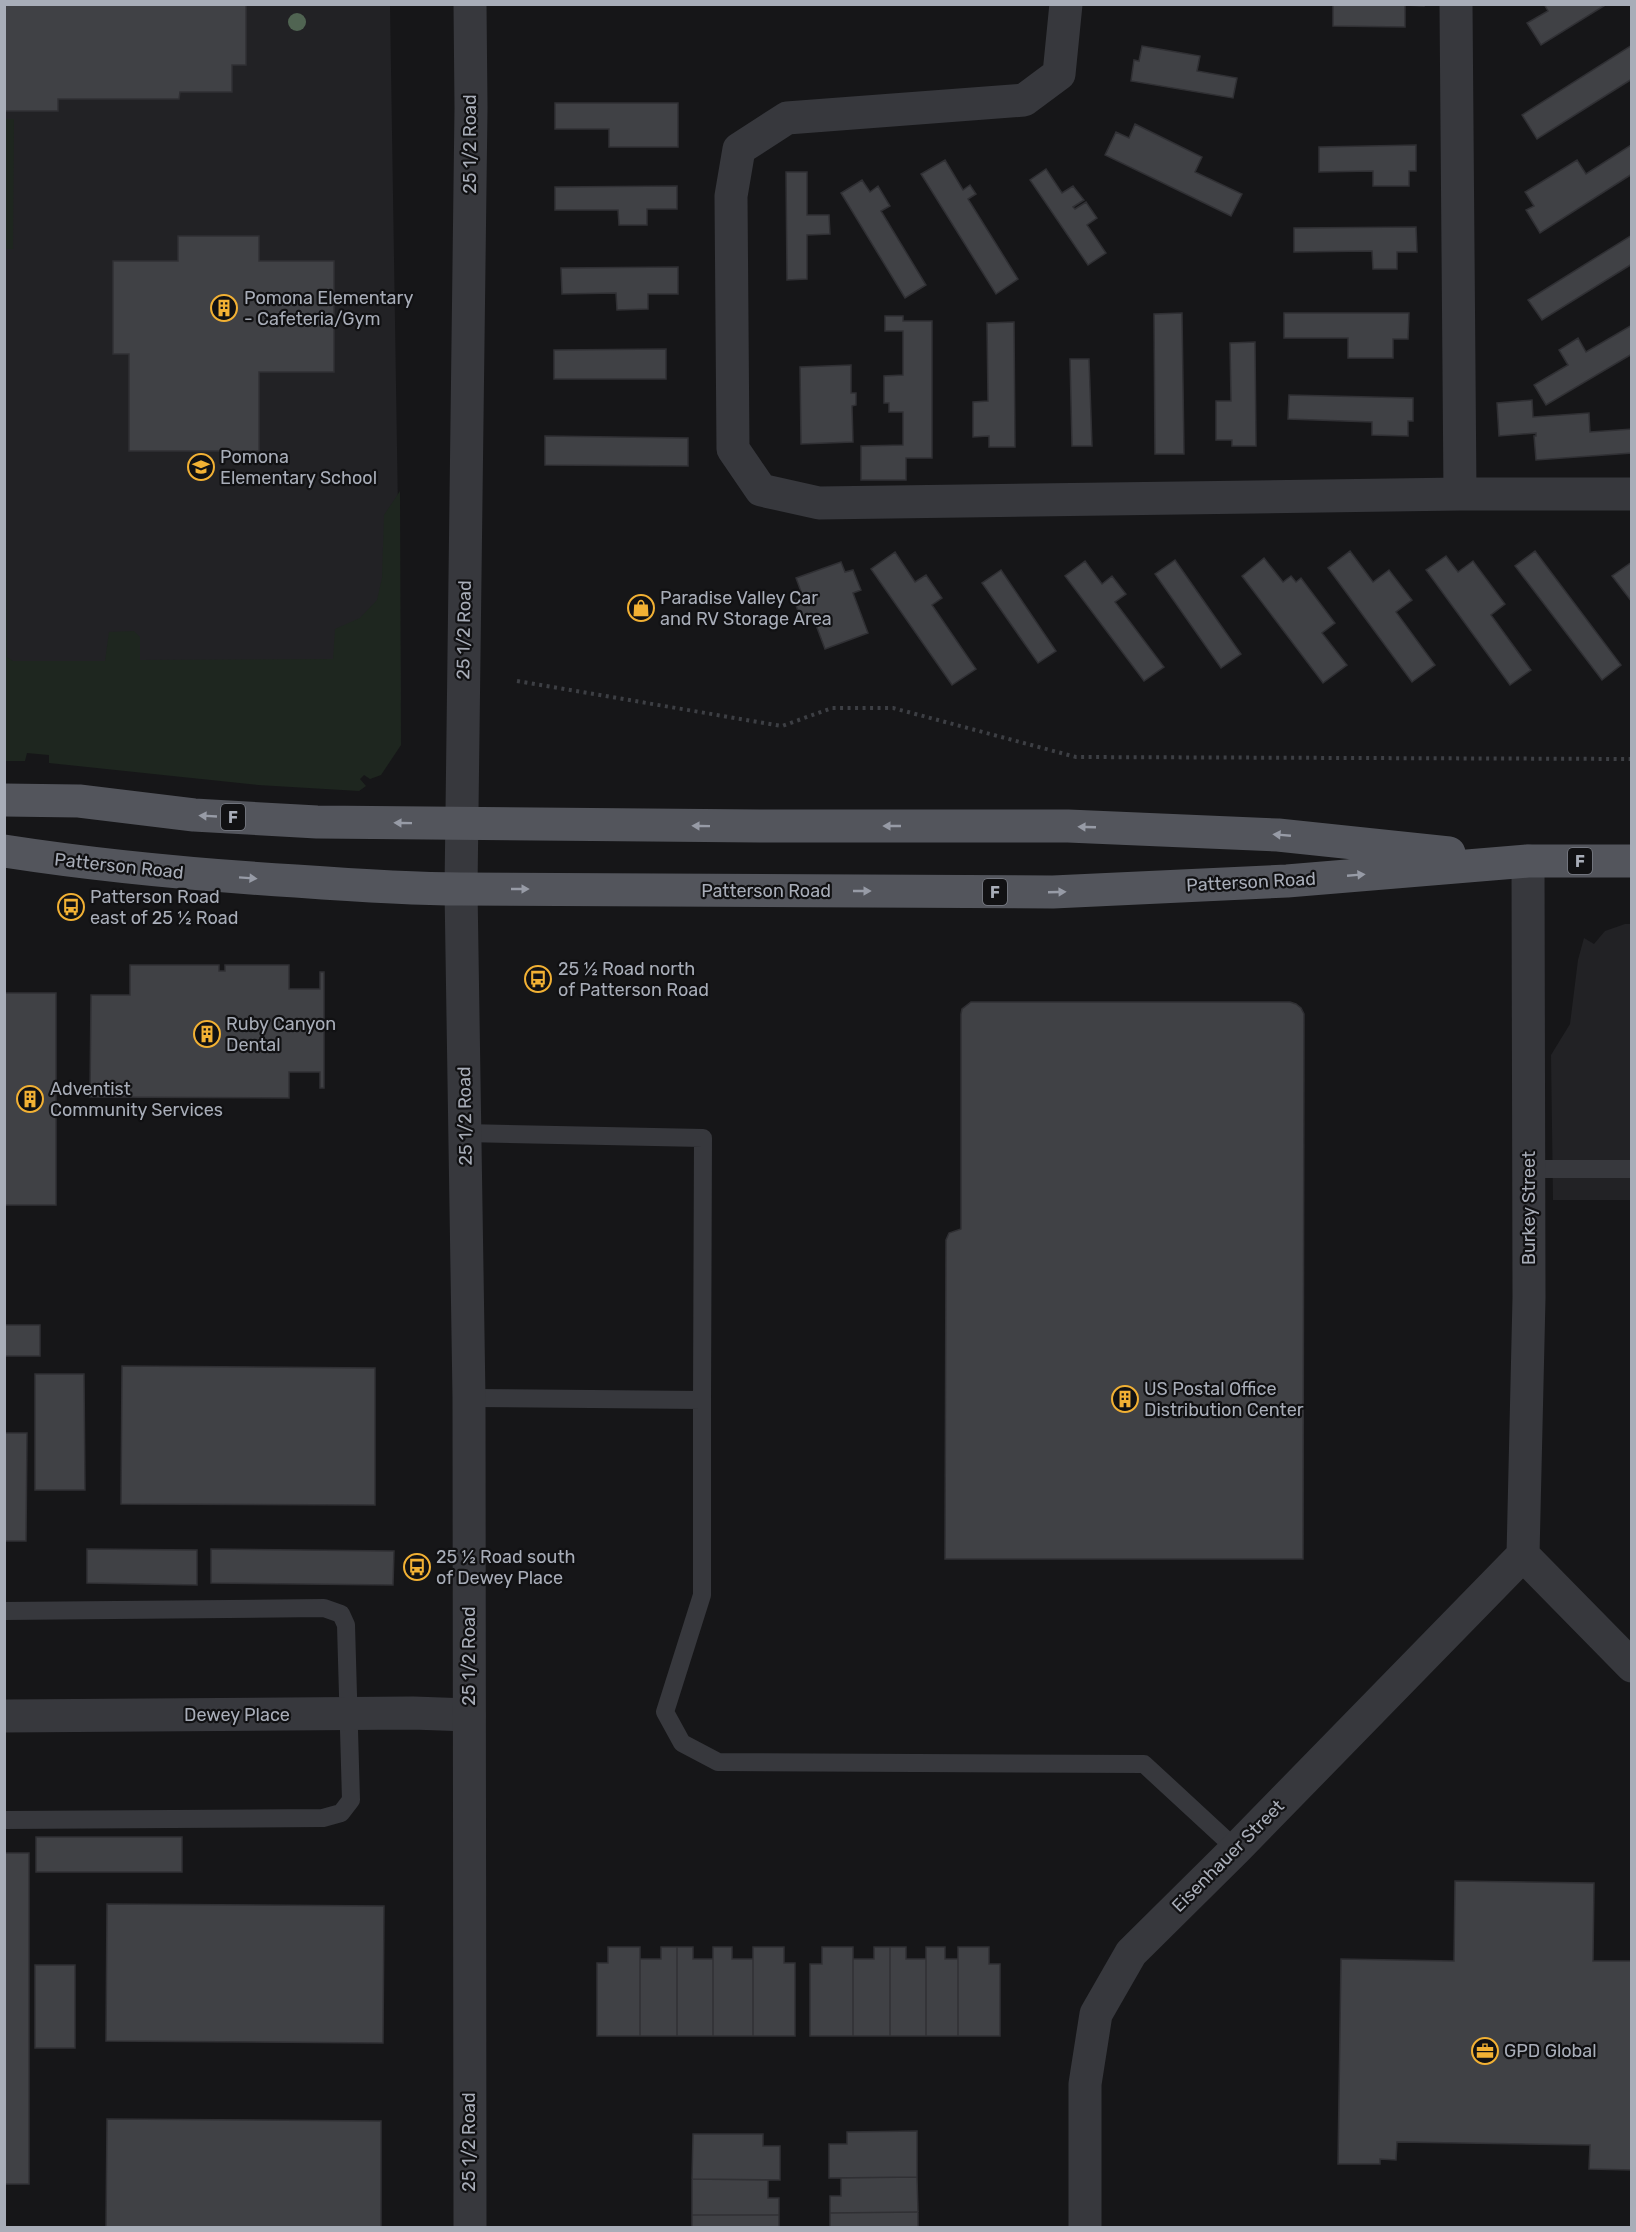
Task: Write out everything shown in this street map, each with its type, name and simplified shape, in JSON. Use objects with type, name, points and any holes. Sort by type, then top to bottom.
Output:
[{"type":"main road","name":"Patterson Road","points":[[4,800],[79,801],[194,815],[317,822],[1068,826],[1278,835],[1528,861]]},
{"type":"main road","name":"Patterson Road","points":[[4,851],[85,864],[211,876],[403,888],[461,889],[1053,892],[1287,881],[1528,861],[1632,861]]},
{"type":"street","name":"25 1/2 Road","points":[[470,4],[471,108],[461,889],[469,1398],[470,2228]]},
{"type":"street","points":[[1066,4],[1059,74],[1024,100],[786,118],[739,149],[731,196],[733,449],[761,490],[819,503],[1460,494],[1632,494]]},
{"type":"street","points":[[1456,4],[1460,494]]},
{"type":"street","name":"Burkey Street","points":[[1523,1555],[1529,1310],[1528,861]]},
{"type":"street","points":[[1523,1555],[1632,1666]]},
{"type":"street","name":"Eisenhauer Street","points":[[1085,2228],[1085,2084],[1096,2014],[1131,1953],[1236,1849],[1523,1555]]},
{"type":"street","name":"Dewey Place","points":[[4,1716],[469,1715]]},
{"type":"lane","points":[[465,1133],[703,1138],[702,1595],[665,1712],[682,1743],[718,1762],[1144,1764],[1236,1849]]},
{"type":"lane","points":[[1528,1169],[1632,1169]]},
{"type":"lane","points":[[469,1398],[702,1400]]},
{"type":"lane","points":[[4,1611],[324,1608],[341,1614],[346,1625],[351,1800],[341,1813],[323,1818],[4,1820]]},
{"type":"path","points":[[517,681],[782,726],[832,708],[893,708],[1076,757],[1632,759]]},
{"type":"shaded area","name":"Pomona Elementary School","points":[[4,5],[390,5],[401,700],[5,702]]},
{"type":"shaded area","points":[[5,119],[14,119],[13,249],[5,249]]},
{"type":"shaded area","points":[[4,268],[7,657],[13,661],[105,661],[109,632],[134,631],[140,637],[140,660],[333,659],[335,629],[360,618],[377,600],[382,578],[384,515],[400,491],[401,745],[381,775],[370,779],[364,775],[360,779],[366,786],[359,791],[258,785],[49,763],[49,755],[27,753],[25,761],[5,761]]},
{"type":"shaded area","points":[[1631,924],[1631,1200],[1553,1200],[1551,1055],[1570,1024],[1578,960],[1584,938],[1594,944],[1605,931]]},
{"type":"building","points":[[4,4],[246,4],[246,65],[232,65],[232,92],[180,92],[179,99],[58,99],[58,111],[4,111]]},
{"type":"building","points":[[1333,4],[1424,4],[1424,6],[1405,5],[1405,27],[1333,26]]},
{"type":"building","points":[[1544,4],[1607,4],[1541,45],[1527,23],[1548,11]]},
{"type":"building","points":[[1632,45],[1632,79],[1537,139],[1522,115]]},
{"type":"building","points":[[1142,46],[1200,56],[1197,71],[1237,78],[1233,98],[1131,81],[1134,60],[1139,61]]},
{"type":"building","points":[[555,103],[678,103],[678,147],[609,147],[609,129],[555,129]]},
{"type":"building","points":[[1135,124],[1202,157],[1195,172],[1242,194],[1231,216],[1105,155],[1116,132],[1129,138]]},
{"type":"building","points":[[1416,145],[1416,171],[1409,171],[1409,186],[1373,186],[1373,171],[1319,172],[1319,147]]},
{"type":"building","points":[[1631,145],[1632,174],[1540,233],[1526,210],[1534,206],[1525,192],[1577,160],[1586,174]]},
{"type":"building","points":[[945,160],[963,190],[970,185],[976,194],[968,199],[1018,279],[996,294],[921,174]]},
{"type":"building","points":[[1046,169],[1062,193],[1073,186],[1084,200],[1073,207],[1075,209],[1086,202],[1097,218],[1087,225],[1106,253],[1088,265],[1030,180]]},
{"type":"building","points":[[786,172],[807,172],[807,215],[829,215],[830,234],[807,235],[807,279],[787,280]]},
{"type":"building","points":[[862,180],[870,192],[878,186],[890,206],[881,211],[926,285],[905,298],[841,193]]},
{"type":"building","points":[[677,186],[677,209],[647,209],[647,225],[619,225],[618,210],[555,210],[555,187]]},
{"type":"building","points":[[1416,227],[1417,252],[1397,252],[1397,269],[1373,269],[1372,251],[1294,252],[1294,228]]},
{"type":"building","points":[[1632,235],[1632,264],[1542,320],[1528,300]]},
{"type":"building","name":"Pomona Elementary - Cafeteria/Gym","points":[[178,236],[259,236],[259,261],[334,261],[334,372],[259,372],[259,451],[129,451],[129,354],[113,354],[113,261],[178,261]]},
{"type":"building","points":[[678,267],[678,294],[648,294],[648,309],[617,310],[616,293],[562,294],[561,268]]},
{"type":"building","points":[[1182,313],[1184,454],[1155,454],[1154,314]]},
{"type":"building","points":[[1284,313],[1409,313],[1408,339],[1393,339],[1393,358],[1348,358],[1348,338],[1284,338]]},
{"type":"building","points":[[885,316],[903,316],[903,321],[932,321],[932,458],[906,458],[906,480],[861,480],[861,446],[903,445],[903,412],[889,412],[889,403],[884,403],[884,376],[903,375],[903,331],[885,331]]},
{"type":"building","points":[[1014,322],[1015,447],[989,447],[989,436],[973,437],[973,402],[988,401],[987,323]]},
{"type":"building","points":[[1632,325],[1632,354],[1546,405],[1534,385],[1568,365],[1559,350],[1578,338],[1586,352]]},
{"type":"building","points":[[1255,342],[1256,446],[1232,446],[1232,440],[1216,440],[1216,401],[1231,401],[1230,343]]},
{"type":"building","points":[[666,349],[666,379],[554,379],[554,350]]},
{"type":"building","points":[[1070,359],[1089,359],[1092,446],[1072,446]]},
{"type":"building","points":[[851,365],[851,393],[856,393],[856,405],[852,406],[853,442],[801,444],[800,367]]},
{"type":"building","points":[[1289,395],[1413,398],[1413,421],[1408,421],[1408,436],[1372,435],[1372,422],[1288,419]]},
{"type":"building","points":[[1532,400],[1533,417],[1589,413],[1590,432],[1632,429],[1632,453],[1536,460],[1534,436],[1536,433],[1499,436],[1497,403]]},
{"type":"building","points":[[545,436],[688,438],[688,466],[545,465]]},
{"type":"building","points":[[1350,551],[1373,582],[1389,570],[1412,600],[1396,612],[1435,665],[1412,682],[1328,568]]},
{"type":"building","points":[[1535,551],[1621,665],[1602,680],[1515,566]]},
{"type":"building","points":[[895,552],[915,582],[926,575],[942,598],[932,605],[976,669],[952,685],[871,569]]},
{"type":"building","points":[[1446,556],[1458,572],[1473,561],[1505,604],[1491,615],[1531,670],[1510,685],[1426,570]]},
{"type":"building","points":[[1264,558],[1283,582],[1291,576],[1296,582],[1301,578],[1335,623],[1322,633],[1347,665],[1323,683],[1242,576]]},
{"type":"building","points":[[1175,560],[1241,654],[1221,668],[1155,574]]},
{"type":"building","points":[[1085,561],[1102,584],[1112,576],[1126,594],[1115,602],[1164,667],[1144,681],[1065,576]]},
{"type":"building","points":[[841,562],[845,572],[853,570],[861,590],[853,593],[868,633],[825,649],[813,617],[802,622],[794,600],[803,597],[796,578]]},
{"type":"building","points":[[1632,562],[1632,602],[1612,576]]},
{"type":"building","points":[[1001,570],[1056,651],[1038,663],[982,583]]},
{"type":"building","name":"Ruby Canyon Dental","points":[[130,965],[219,965],[219,971],[225,971],[225,965],[289,965],[289,989],[320,989],[320,972],[324,972],[324,1088],[320,1088],[320,1072],[289,1072],[289,1098],[90,1097],[91,995],[130,995]]},
{"type":"building","name":"Adventist Community Services","points":[[4,993],[56,993],[56,1205],[4,1205]]},
{"type":"building","name":"US Postal Office Distribution Center","points":[[971,1002],[1290,1002],[1301,1008],[1304,1014],[1303,1559],[945,1559],[946,1240],[949,1233],[961,1229],[961,1014],[962,1009]]},
{"type":"building","points":[[4,1325],[40,1325],[40,1356],[4,1356]]},
{"type":"building","points":[[122,1366],[375,1368],[375,1505],[121,1504]]},
{"type":"building","points":[[35,1374],[84,1374],[85,1490],[35,1490]]},
{"type":"building","points":[[4,1433],[27,1433],[26,1541],[4,1541]]},
{"type":"building","points":[[87,1549],[197,1550],[197,1585],[87,1583]]},
{"type":"building","points":[[211,1549],[394,1551],[393,1585],[211,1583]]},
{"type":"building","points":[[36,1837],[182,1837],[182,1872],[36,1872]]},
{"type":"building","points":[[4,1853],[29,1853],[29,2184],[4,2184]]},
{"type":"building","name":"GPD Global","points":[[1455,1881],[1594,1883],[1593,1961],[1632,1961],[1632,2170],[1589,2169],[1590,2145],[1397,2142],[1396,2160],[1380,2159],[1380,2164],[1338,2164],[1341,1959],[1454,1961]]},
{"type":"building","points":[[107,1904],[384,1906],[383,2043],[106,2041]]},
{"type":"building","points":[[608,1947],[640,1947],[640,2036],[597,2036],[597,1963],[608,1963]]},
{"type":"building","points":[[661,1947],[677,1947],[677,2036],[640,2036],[640,1959],[661,1959]]},
{"type":"building","points":[[677,1947],[693,1947],[693,1959],[713,1959],[713,2036],[677,2036]]},
{"type":"building","points":[[713,1947],[732,1947],[732,1959],[753,1959],[753,2036],[713,2036]]},
{"type":"building","points":[[753,1947],[784,1947],[784,1963],[795,1963],[795,2036],[753,2036]]},
{"type":"building","points":[[822,1947],[853,1947],[853,2036],[810,2036],[810,1964],[822,1964]]},
{"type":"building","points":[[874,1947],[890,1947],[890,2036],[853,2036],[853,1959],[874,1959]]},
{"type":"building","points":[[890,1947],[906,1947],[906,1959],[926,1959],[926,2036],[890,2036]]},
{"type":"building","points":[[926,1947],[945,1947],[945,1959],[958,1959],[958,2036],[926,2036]]},
{"type":"building","points":[[958,1947],[989,1947],[989,1964],[1000,1964],[1000,2036],[958,2036]]},
{"type":"building","points":[[35,1965],[75,1965],[75,2048],[35,2048]]},
{"type":"building","points":[[107,2119],[381,2121],[381,2228],[106,2228]]},
{"type":"building","points":[[917,2131],[917,2177],[829,2178],[829,2144],[847,2144],[847,2132]]},
{"type":"building","points":[[693,2134],[763,2134],[763,2146],[780,2146],[780,2180],[692,2179]]},
{"type":"building","points":[[917,2177],[918,2212],[830,2213],[830,2196],[841,2196],[841,2178]]},
{"type":"building","points":[[692,2179],[768,2180],[768,2198],[779,2198],[779,2215],[692,2215]]},
{"type":"building","points":[[918,2212],[918,2228],[830,2228],[830,2213]]},
{"type":"building","points":[[692,2215],[779,2215],[779,2228],[692,2228]]},
{"type":"place","name":"Pomona Elementary - Cafeteria/Gym","points":[[224,308]]},
{"type":"place","name":"Pomona Elementary School","points":[[201,467]]},
{"type":"place","name":"Paradise Valley Car and RV Storage Area","points":[[641,608]]},
{"type":"place","name":"Patterson Road east of 25 ½ Road","points":[[71,907]]},
{"type":"place","name":"25 ½ Road north of Patterson Road","points":[[538,979]]},
{"type":"place","name":"Ruby Canyon Dental","points":[[207,1034]]},
{"type":"place","name":"Adventist Community Services","points":[[30,1099]]},
{"type":"place","name":"US Postal Office Distribution Center","points":[[1125,1399]]},
{"type":"place","name":"25 ½ Road south of Dewey Place","points":[[417,1567]]},
{"type":"place","name":"GPD Global","points":[[1485,2051]]}]
